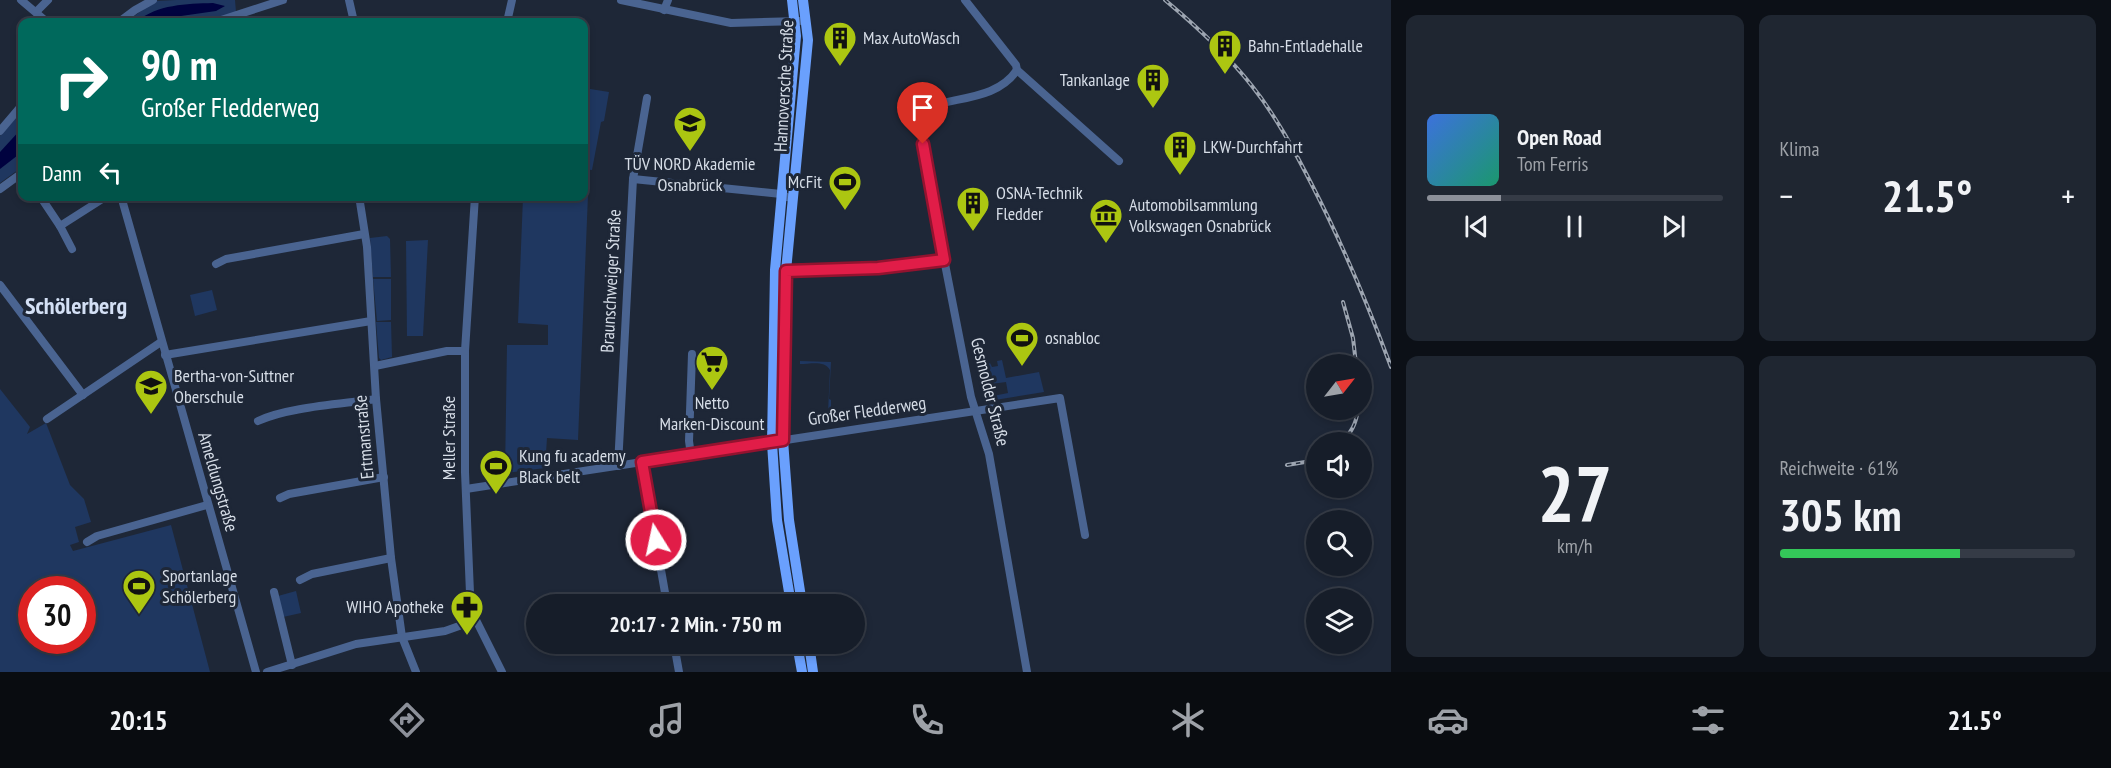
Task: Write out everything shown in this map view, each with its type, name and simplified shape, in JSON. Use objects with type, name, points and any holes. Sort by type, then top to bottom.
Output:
[{"type":"main road","name":"Hannoversche Straße","points":[[788,594],[777,520],[781,194],[796,36],[792,0]]},
{"type":"main road","name":"Hannoversche Straße","points":[[780,271],[793,199],[808,40],[803,0]]},
{"type":"main road","name":"Hannoversche Straße","points":[[778,442],[800,594]]},
{"type":"main road","points":[[799,654],[802,672]]},
{"type":"main road","points":[[810,654],[813,672]]},
{"type":"street","points":[[21,0],[43,18]]},
{"type":"street","points":[[36,12],[48,0]]},
{"type":"street","points":[[124,18],[153,0]]},
{"type":"street","points":[[227,18],[242,13],[253,4],[283,0]]},
{"type":"street","points":[[349,0],[353,18]]},
{"type":"street","points":[[508,18],[512,0]]},
{"type":"street","points":[[621,0],[731,23],[807,20]]},
{"type":"street","points":[[664,10],[668,0]]},
{"type":"street","points":[[965,0],[1016,65],[1017,70],[1119,161]]},
{"type":"street","points":[[242,13],[244,18]]},
{"type":"street","name":"Gesmolder Straße","points":[[1017,70],[1010,80],[996,88],[973,97],[924,109],[920,114],[920,121],[971,397],[991,461],[1027,672]]},
{"type":"street","name":"Braunschweiger Straße","points":[[618,466],[633,179],[647,98]]},
{"type":"street","points":[[0,131],[18,110]]},
{"type":"street","points":[[0,189],[18,176]]},
{"type":"street","points":[[633,179],[781,194],[793,199]]},
{"type":"street","points":[[43,201],[72,249]]},
{"type":"street","points":[[60,226],[99,201]]},
{"type":"street","name":"Ameldungstraße","points":[[125,201],[161,342],[256,672]]},
{"type":"street","name":"Ertmanstraße","points":[[360,201],[368,247],[376,399],[391,558],[402,638],[416,672]]},
{"type":"street","name":"Meller Straße","points":[[475,201],[465,351],[466,489],[470,593],[476,620],[502,672]]},
{"type":"street","points":[[216,264],[237,256],[364,234]]},
{"type":"street","points":[[780,271],[878,268],[944,260]]},
{"type":"street","points":[[0,285],[82,395]]},
{"type":"street","points":[[165,355],[371,321]]},
{"type":"street","points":[[47,419],[161,342]]},
{"type":"street","points":[[375,366],[447,351],[465,351]]},
{"type":"street","points":[[691,455],[689,441],[692,354]]},
{"type":"street","name":"Großer Fledderweg","points":[[466,489],[1060,398],[1085,535]]},
{"type":"street","points":[[258,421],[311,408],[376,399]]},
{"type":"street","points":[[642,462],[665,594]]},
{"type":"street","points":[[280,498],[289,494],[384,477]]},
{"type":"street","points":[[87,542],[97,536],[207,505]]},
{"type":"street","points":[[300,580],[312,574],[391,558]]},
{"type":"street","points":[[274,592],[292,664]]},
{"type":"street","points":[[267,672],[356,644],[445,631],[476,620]]},
{"type":"street","points":[[676,654],[679,672]]},
{"type":"shaded area","points":[[235,0],[236,12],[219,18],[132,18],[155,1]]},
{"type":"shaded area","points":[[213,3],[225,6],[216,11],[175,18],[142,18],[163,8]]},
{"type":"shaded area","points":[[588,89],[609,92],[592,170],[588,170]]},
{"type":"shaded area","points":[[18,116],[18,170],[0,183],[0,136]]},
{"type":"shaded area","points":[[18,132],[18,155],[0,169],[0,152]]},
{"type":"shaded area","points":[[523,201],[588,201],[578,440],[547,438],[545,468],[505,473],[507,345],[548,345],[548,325],[518,323]]},
{"type":"shaded area","points":[[387,236],[390,239],[391,277],[373,277],[370,238]]},
{"type":"shaded area","points":[[428,240],[423,336],[407,336],[406,241]]},
{"type":"shaded area","points":[[373,279],[391,279],[391,320],[377,321]]},
{"type":"shaded area","points":[[212,290],[217,310],[195,316],[190,295]]},
{"type":"shaded area","points":[[376,322],[391,322],[392,357],[381,360],[379,358]]},
{"type":"shaded area","points":[[1002,360],[1006,378],[1039,372],[1044,392],[995,400],[993,396],[1008,393],[1006,382],[991,384],[986,364],[990,363],[992,367],[998,366],[997,361]]},
{"type":"shaded area","points":[[800,361],[831,362],[829,399],[831,400],[831,418],[825,419],[828,413],[830,370],[825,365],[800,364]]},
{"type":"shaded area","points":[[0,389],[30,427],[27,434],[46,423],[70,485],[84,499],[91,522],[75,527],[79,542],[70,545],[73,551],[171,525],[210,672],[0,672]]},
{"type":"shaded area","points":[[296,591],[301,613],[283,617],[278,596]]},
{"type":"railway","points":[[1165,0],[1200,30],[1232,63],[1261,97],[1277,121],[1334,229],[1391,367]]},
{"type":"railway","points":[[1343,302],[1355,354]]},
{"type":"railway","points":[[1350,432],[1356,420]]},
{"type":"railway","points":[[1287,465],[1306,462]]},
{"type":"place","name":"Max AutoWasch","points":[[840,67]]},
{"type":"place","name":"Bahn-Entladehalle","points":[[1225,75]]},
{"type":"place","name":"Tankanlage","points":[[1153,109]]},
{"type":"place","name":"TÜV NORD Akademie Osnabrück","points":[[690,152]]},
{"type":"place","name":"LKW-Durchfahrt","points":[[1180,176]]},
{"type":"place","name":"McFit","points":[[845,211]]},
{"type":"place","name":"OSNA-Technik Fledder","points":[[973,232]]},
{"type":"place","name":"Automobilsammlung Volkswagen Osnabrück","points":[[1106,244]]},
{"type":"place","name":"osnabloc","points":[[1022,367]]},
{"type":"place","name":"Netto Marken-Discount","points":[[712,391]]},
{"type":"place","name":"Bertha-von-Suttner Oberschule","points":[[151,415]]},
{"type":"place","name":"Kung fu academy Black belt","points":[[496,495]]},
{"type":"place","name":"Sportanlage Schölerberg","points":[[139,615]]},
{"type":"place","name":"WIHO Apotheke","points":[[467,636]]},
{"type":"district","name":"Schölerberg","points":[[76,306]]},
{"type":"route","points":[[656,540],[642,462],[750,447],[783,440],[786,271],[855,270],[908,266],[944,260],[923,144]]}]
